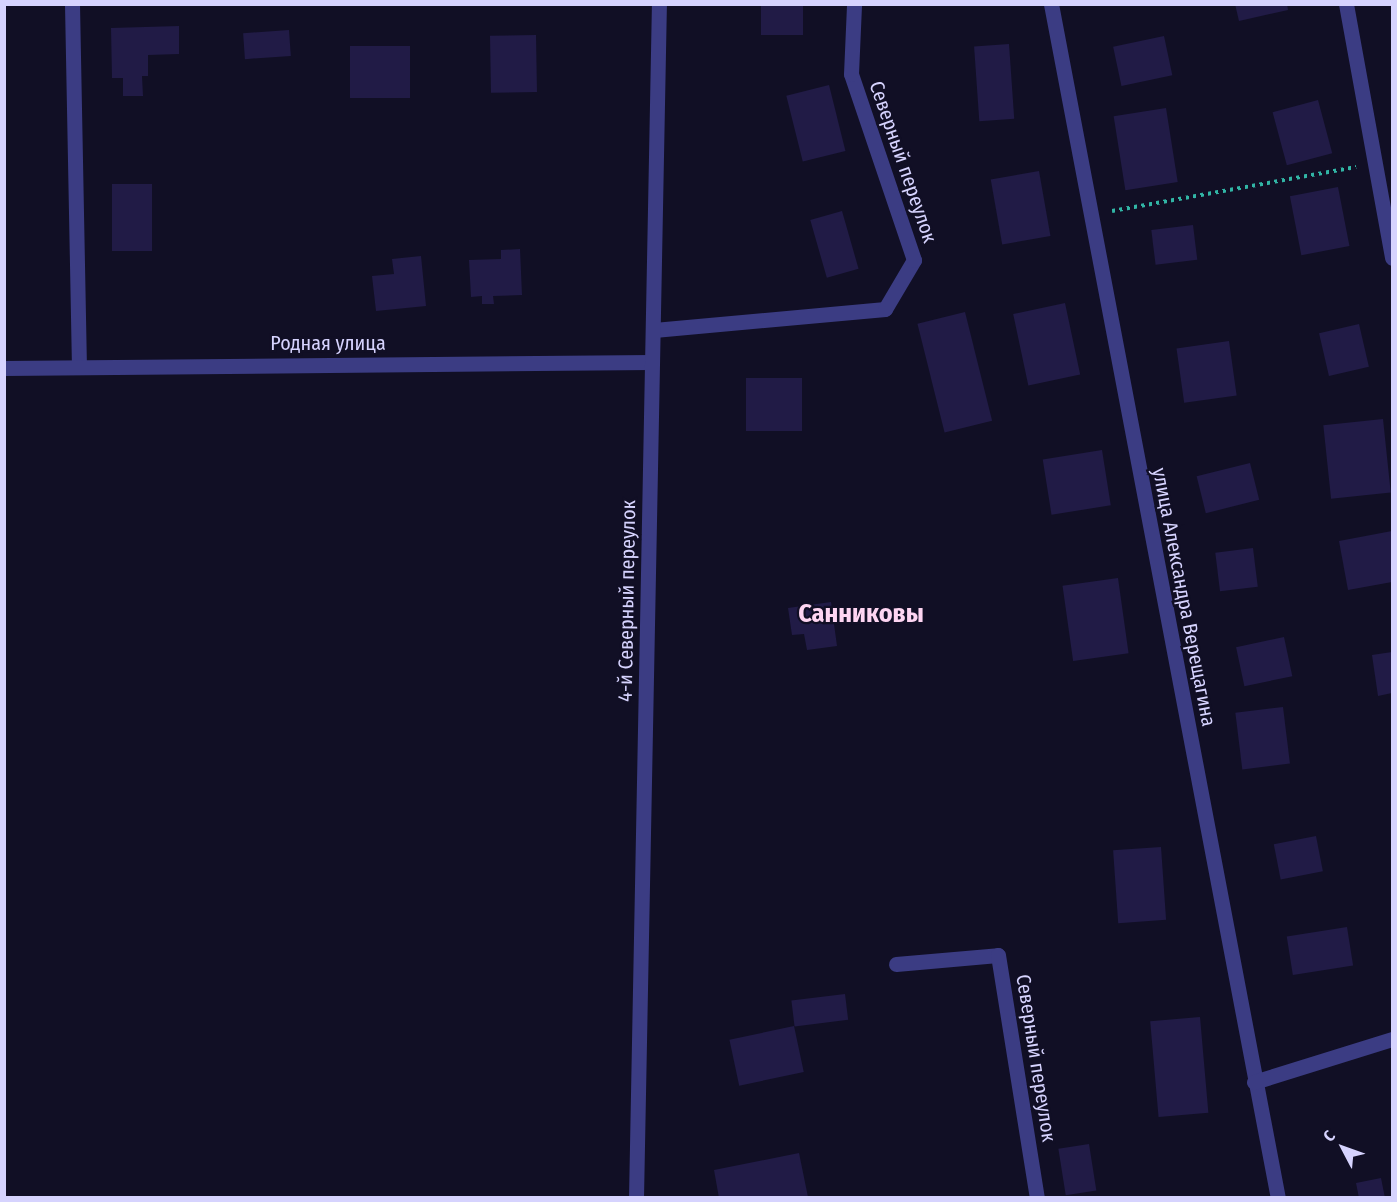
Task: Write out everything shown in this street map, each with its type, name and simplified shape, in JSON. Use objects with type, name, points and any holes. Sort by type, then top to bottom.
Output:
[{"type":"street","points":[[72,4],[79,366]]},
{"type":"street","name":"4-й Северный переулок","points":[[636,1197],[659,4]]},
{"type":"street","name":"Северный переулок","points":[[654,330],[885,309],[914,260],[851,74],[854,4]]},
{"type":"street","name":"улица Александра Верещагина","points":[[1052,4],[1254,1082],[1278,1197]]},
{"type":"street","points":[[1346,4],[1392,258]]},
{"type":"street","name":"Родная улица","points":[[4,368],[652,362]]},
{"type":"street","name":"Северный переулок","points":[[896,964],[998,955],[1037,1197]]},
{"type":"street","points":[[1254,1082],[1392,1039]]},
{"type":"path","points":[[1091,215],[1375,163]]},
{"type":"building","points":[[761,4],[803,4],[803,35],[761,35]]},
{"type":"building","points":[[1235,4],[1287,4],[1288,10],[1239,21]]},
{"type":"building","points":[[179,26],[179,54],[148,55],[148,76],[142,76],[143,96],[123,96],[123,78],[112,78],[111,28]]},
{"type":"building","points":[[289,30],[291,56],[245,59],[243,33]]},
{"type":"building","points":[[536,35],[537,92],[491,93],[490,36]]},
{"type":"building","points":[[1164,36],[1172,75],[1121,86],[1113,47]]},
{"type":"building","points":[[1009,44],[1014,119],[979,121],[974,46]]},
{"type":"building","points":[[350,46],[410,46],[410,98],[350,98]]},
{"type":"building","points":[[829,85],[845,151],[803,162],[786,96]]},
{"type":"building","points":[[1318,100],[1332,153],[1287,165],[1273,112]]},
{"type":"building","points":[[1166,108],[1178,182],[1125,190],[1114,116]]},
{"type":"building","points":[[1039,171],[1050,236],[1002,245],[991,180]]},
{"type":"building","points":[[112,184],[152,184],[152,251],[112,251]]},
{"type":"building","points":[[1338,187],[1349,246],[1301,255],[1290,196]]},
{"type":"building","points":[[842,211],[859,269],[827,278],[810,220]]},
{"type":"building","points":[[1193,225],[1197,260],[1156,265],[1151,230]]},
{"type":"building","points":[[520,249],[522,295],[493,296],[494,304],[482,304],[482,296],[471,297],[469,260],[501,259],[501,250]]},
{"type":"building","points":[[421,256],[426,306],[376,311],[372,276],[394,274],[392,259]]},
{"type":"building","points":[[1065,303],[1080,374],[1028,385],[1013,314]]},
{"type":"building","points":[[965,312],[992,421],[945,433],[917,324]]},
{"type":"building","points":[[1359,324],[1369,367],[1329,376],[1319,333]]},
{"type":"building","points":[[1229,341],[1237,395],[1184,403],[1177,348]]},
{"type":"building","points":[[746,378],[802,378],[802,431],[746,431]]},
{"type":"building","points":[[1383,419],[1391,493],[1331,499],[1323,425]]},
{"type":"building","points":[[1102,450],[1111,505],[1051,515],[1043,459]]},
{"type":"building","points":[[1250,463],[1259,500],[1206,513],[1197,476]]},
{"type":"building","points":[[1392,531],[1392,582],[1348,590],[1339,541]]},
{"type":"building","points":[[1253,548],[1258,587],[1220,591],[1215,553]]},
{"type":"building","points":[[1118,578],[1129,653],[1073,661],[1063,586]]},
{"type":"building","points":[[831,602],[837,646],[807,650],[804,634],[792,635],[788,608]]},
{"type":"building","points":[[1284,637],[1292,676],[1244,686],[1236,647]]},
{"type":"building","points":[[1392,652],[1392,693],[1378,696],[1372,655]]},
{"type":"building","points":[[1283,707],[1290,764],[1242,769],[1235,713]]},
{"type":"building","points":[[1316,836],[1323,871],[1281,880],[1274,844]]},
{"type":"building","points":[[1161,847],[1166,920],[1118,923],[1113,850]]},
{"type":"building","points":[[1347,927],[1353,966],[1293,975],[1287,937]]},
{"type":"building","points":[[845,994],[848,1020],[795,1026],[791,1001]]},
{"type":"building","points":[[1200,1017],[1208,1113],[1159,1117],[1150,1021]]},
{"type":"building","points":[[794,1026],[804,1072],[739,1086],[729,1040]]},
{"type":"building","points":[[1089,1144],[1096,1190],[1066,1195],[1058,1149]]},
{"type":"building","points":[[799,1153],[808,1197],[719,1198],[714,1170]]},
{"type":"building","points":[[1381,1178],[1385,1198],[1359,1198],[1356,1183]]},
{"type":"district","name":"Санниковы","points":[[861,614]]}]
